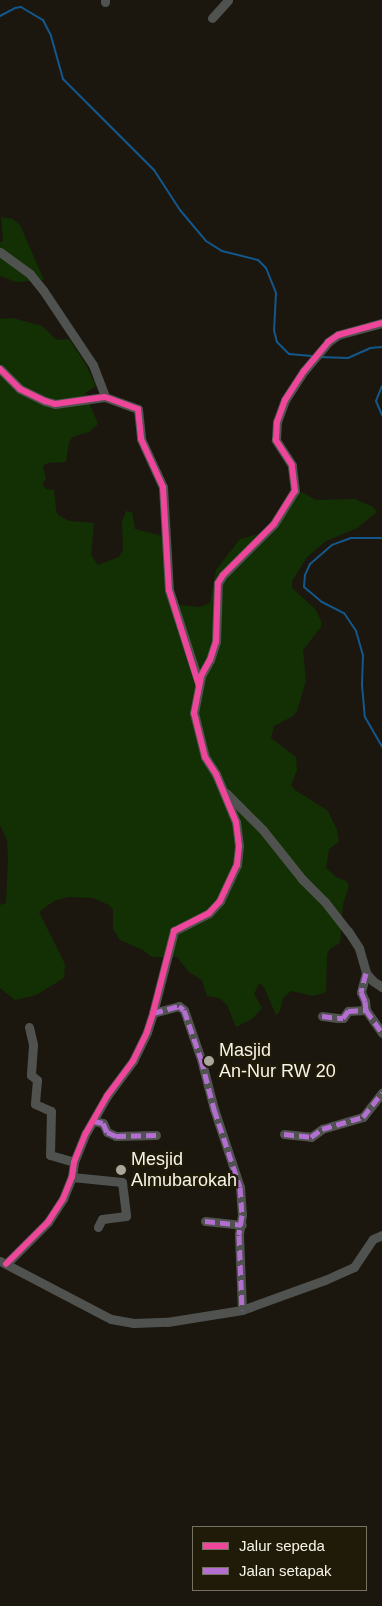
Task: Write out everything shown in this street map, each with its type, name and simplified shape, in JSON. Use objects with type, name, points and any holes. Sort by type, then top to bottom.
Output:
[{"type":"street","points":[[212,18],[228,0]]},
{"type":"street","points":[[0,252],[30,274],[43,290],[93,365],[105,397]]},
{"type":"street","points":[[382,322],[338,335],[304,371],[282,405],[275,430],[278,447],[292,465],[295,491],[274,524],[223,575],[218,583],[216,642],[210,660],[200,676],[200,686],[194,713],[205,756],[223,790],[236,822],[239,846],[237,864],[220,901],[209,913],[174,931],[153,1013],[133,1061],[102,1104],[74,1162],[72,1177],[63,1199],[48,1222],[3,1263],[120,1321],[168,1322],[242,1310],[354,1267],[373,1240],[382,1235]]},
{"type":"street","points":[[0,369],[20,389],[50,402],[71,402],[105,397],[135,406],[139,410],[138,426],[141,439],[163,487],[169,590],[200,686]]},
{"type":"street","points":[[223,790],[263,830],[298,874],[325,902],[359,948],[366,973],[382,987]]},
{"type":"street","points":[[366,973],[361,992],[366,1010],[382,1033]]},
{"type":"street","points":[[153,1013],[179,1006],[184,1010],[240,1187],[242,1225],[239,1235],[242,1310]]},
{"type":"street","points":[[322,1016],[342,1018],[347,1011],[366,1010]]},
{"type":"street","points":[[29,1027],[33,1044],[31,1075],[37,1080],[34,1104],[51,1111],[50,1155],[74,1162]]},
{"type":"street","points":[[284,1134],[311,1137],[322,1129],[363,1117],[382,1093]]},
{"type":"street","points":[[94,1121],[103,1123],[107,1132],[116,1136],[156,1135]]},
{"type":"street","points":[[72,1177],[122,1182],[126,1216],[102,1219],[98,1227]]},
{"type":"street","points":[[205,1221],[242,1225]]},
{"type":"green space","points":[[1,217],[13,219],[20,225],[44,280],[16,282],[0,276],[0,242],[3,241]]},
{"type":"green space","points":[[13,318],[42,326],[57,340],[69,339],[86,365],[96,386],[85,393],[98,424],[89,432],[72,437],[69,442],[66,462],[48,463],[43,466],[46,479],[42,484],[46,489],[54,490],[58,515],[69,521],[94,523],[91,555],[98,565],[119,557],[123,550],[122,522],[126,511],[132,512],[135,529],[162,536],[170,604],[200,607],[210,603],[216,570],[240,539],[273,530],[293,499],[302,492],[316,500],[355,499],[373,507],[377,512],[357,528],[326,541],[307,557],[292,581],[292,588],[316,610],[321,621],[321,627],[303,650],[306,681],[297,711],[293,716],[274,726],[271,738],[296,757],[297,770],[291,785],[295,790],[328,811],[337,830],[339,842],[329,849],[326,868],[336,877],[346,881],[349,886],[343,904],[340,943],[330,949],[327,954],[326,992],[314,996],[291,991],[283,998],[280,1011],[276,1015],[264,987],[259,983],[254,994],[262,1008],[252,1019],[236,1027],[227,1005],[219,998],[207,996],[202,980],[189,972],[177,957],[152,957],[143,950],[120,940],[113,929],[113,910],[109,905],[93,898],[68,897],[54,901],[39,912],[65,964],[64,978],[36,995],[15,1000],[0,988],[0,905],[6,903],[8,858],[7,840],[0,825],[0,319]]},
{"type":"waterway","points":[[0,16],[21,7],[43,20],[51,36],[63,79],[154,170],[180,210],[206,241],[222,251],[258,260],[266,268],[276,293],[274,330],[277,342],[289,354],[312,356]]},
{"type":"waterway","points":[[319,357],[348,358],[370,348],[382,347]]},
{"type":"waterway","points":[[382,386],[376,401],[382,415]]},
{"type":"waterway","points":[[382,538],[351,538],[332,545],[310,564],[305,575],[304,587],[322,602],[344,613],[356,631],[363,655],[362,685],[365,717],[382,747]]},
{"type":"marked path","points":[[366,973],[361,992],[366,1010],[382,1033]]},
{"type":"marked path","points":[[153,1013],[179,1006],[184,1010],[240,1187],[242,1215],[239,1235],[242,1310]]},
{"type":"marked path","points":[[322,1016],[343,1018],[348,1011],[366,1010]]},
{"type":"marked path","points":[[284,1134],[311,1137],[322,1129],[363,1117],[382,1093]]},
{"type":"marked path","points":[[94,1121],[103,1123],[107,1132],[116,1136],[156,1135]]},
{"type":"marked path","points":[[205,1221],[242,1225]]},
{"type":"cycle path","points":[[6,1264],[48,1222],[63,1199],[72,1177],[74,1162],[86,1133],[107,1096],[133,1061],[147,1032],[153,1013],[174,931],[209,913],[220,901],[237,865],[239,846],[236,822],[216,774],[205,757],[194,713],[201,676],[210,660],[216,642],[218,583],[223,575],[274,524],[295,491],[292,465],[276,440],[277,422],[285,400],[304,371],[328,342],[338,335],[382,323]]},
{"type":"cycle path","points":[[0,369],[20,389],[55,404],[105,397],[138,409],[141,439],[163,487],[169,590],[199,686]]},
{"type":"place","name":"Masjid An-Nur RW 20","points":[[209,1061]]},
{"type":"place","name":"Mesjid Almubarokah","points":[[121,1170]]}]
